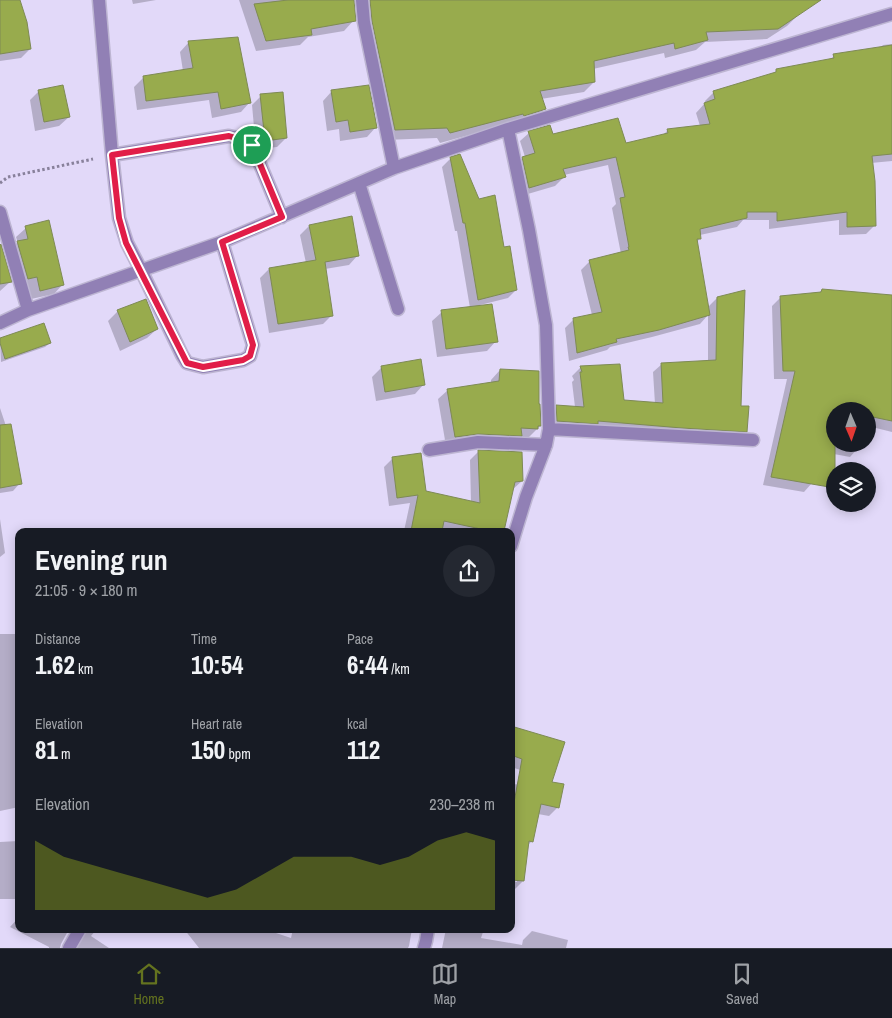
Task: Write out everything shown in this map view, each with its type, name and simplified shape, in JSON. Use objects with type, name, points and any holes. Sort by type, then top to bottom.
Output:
[{"type":"street","points":[[99,0],[112,155],[119,218],[126,243],[187,363],[203,367],[243,360],[250,356],[253,345],[222,242]]},
{"type":"street","points":[[362,0],[364,22],[394,168]]},
{"type":"street","points":[[0,323],[28,310],[222,242],[394,168],[508,129],[892,14]]},
{"type":"street","points":[[508,129],[530,230],[546,325],[549,429],[546,445],[526,497],[515,533]]},
{"type":"street","points":[[112,155],[229,136],[242,140],[252,145],[282,217]]},
{"type":"street","points":[[359,183],[398,309]]},
{"type":"street","points":[[0,212],[28,310]]},
{"type":"street","points":[[549,429],[753,440]]},
{"type":"street","points":[[429,450],[478,442],[546,445]]},
{"type":"street","points":[[69,948],[78,933]]},
{"type":"street","points":[[424,948],[427,933]]},
{"type":"path","points":[[0,183],[8,178],[112,155]]},
{"type":"building","points":[[0,0],[20,0],[27,22],[31,49],[0,54]]},
{"type":"building","points":[[288,0],[354,0],[356,21],[311,29],[312,35],[266,41],[254,4]]},
{"type":"building","points":[[370,0],[821,0],[778,29],[706,32],[708,40],[675,49],[674,43],[594,61],[595,82],[540,91],[546,109],[450,133],[447,128],[395,130],[372,21]]},
{"type":"building","points":[[238,37],[251,103],[221,109],[218,92],[146,101],[143,76],[193,68],[188,41]]},
{"type":"building","points":[[892,45],[892,154],[872,156],[875,181],[876,226],[847,227],[847,212],[777,221],[777,212],[747,212],[747,218],[700,229],[701,239],[697,239],[710,315],[659,330],[616,339],[617,342],[577,353],[573,318],[602,312],[589,260],[629,250],[620,198],[625,197],[616,157],[563,169],[566,177],[529,188],[522,157],[535,153],[528,131],[550,125],[553,134],[618,118],[626,143],[668,133],[667,129],[710,124],[704,103],[715,99],[713,91],[776,72],[776,69],[834,58],[833,54]]},
{"type":"building","points":[[63,85],[70,117],[44,122],[38,90]]},
{"type":"building","points":[[369,85],[377,128],[350,132],[348,120],[336,122],[331,90]]},
{"type":"building","points":[[283,92],[287,138],[265,141],[260,94]]},
{"type":"building","points":[[460,154],[479,199],[495,195],[504,247],[510,246],[517,290],[478,300],[465,223],[463,223],[450,157]]},
{"type":"building","points":[[352,216],[359,256],[325,262],[333,316],[278,324],[269,268],[316,260],[309,225]]},
{"type":"building","points":[[49,220],[64,285],[40,291],[37,277],[28,279],[17,241],[28,239],[25,226]]},
{"type":"building","points":[[0,245],[12,282],[0,284]]},
{"type":"building","points":[[822,289],[892,295],[892,421],[876,418],[876,402],[826,402],[826,452],[835,452],[835,462],[826,462],[826,486],[771,477],[795,371],[783,371],[780,296],[821,292]]},
{"type":"building","points":[[745,290],[741,406],[749,406],[747,432],[598,421],[598,424],[557,421],[556,405],[584,407],[580,366],[620,364],[624,400],[663,403],[661,363],[716,360],[717,297]]},
{"type":"building","points":[[146,299],[158,329],[130,342],[117,310]]},
{"type":"building","points":[[492,304],[498,342],[446,349],[441,310]]},
{"type":"building","points":[[44,323],[51,343],[5,359],[0,338]]},
{"type":"building","points":[[421,359],[425,385],[385,392],[381,366]]},
{"type":"building","points":[[500,369],[539,371],[541,426],[538,426],[538,429],[521,428],[522,436],[478,434],[455,437],[447,389],[499,381]]},
{"type":"building","points":[[11,424],[22,484],[0,488],[0,425]]},
{"type":"building","points":[[478,450],[522,452],[523,481],[515,482],[505,528],[476,528],[444,521],[443,528],[412,528],[418,495],[397,498],[392,457],[421,453],[426,491],[480,503]]},
{"type":"building","points":[[515,727],[565,742],[552,782],[564,784],[559,808],[541,804],[533,842],[529,841],[524,881],[515,880],[515,797],[522,759],[515,756]]},
{"type":"route","points":[[229,136],[252,145],[282,217],[222,242],[253,345],[250,356],[243,360],[203,367],[187,363],[126,243],[119,218],[112,155],[229,136]]}]
